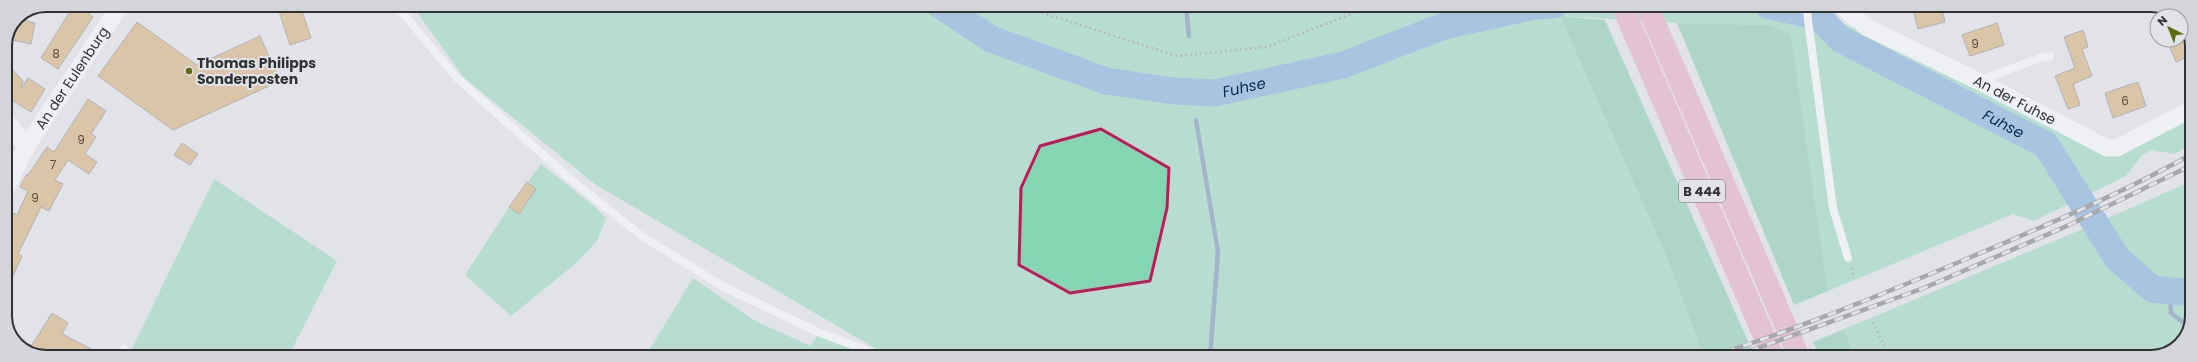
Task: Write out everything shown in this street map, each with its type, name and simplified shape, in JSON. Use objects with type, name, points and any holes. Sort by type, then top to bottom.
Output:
[{"type":"highway","name":"B 444","points":[[1625,12],[1770,350]]},
{"type":"highway","name":"B 444","points":[[1650,12],[1796,350]]},
{"type":"street","name":"An der Eulenburg","points":[[12,176],[26,147],[117,12]]},
{"type":"street","name":"An der Fuhse","points":[[1849,12],[1866,27],[1978,81],[2107,148],[2117,148],[2185,113]]},
{"type":"street","points":[[12,128],[26,147]]},
{"type":"lane","points":[[402,12],[457,78],[568,177],[643,237],[724,287],[818,332],[866,350]]},
{"type":"lane","points":[[1807,12],[1833,208],[1848,258]]},
{"type":"lane","points":[[1978,81],[2040,58],[2050,56]]},
{"type":"path","points":[[1040,12],[1177,56],[1267,47],[1356,12]]},
{"type":"path","points":[[1873,322],[1886,350]]},
{"type":"highlighted area","points":[[1101,129],[1169,168],[1167,208],[1150,281],[1070,293],[1019,265],[1021,188],[1040,146]]},
{"type":"green space","points":[[417,12],[1809,12],[1862,31],[2112,156],[2185,120],[2185,148],[2174,154],[2152,150],[2142,155],[2126,176],[2034,221],[2013,214],[1828,291],[1791,34],[1770,25],[1677,23],[1560,16],[1666,256],[1701,350],[878,350],[596,185],[464,78]]},
{"type":"green space","points":[[1560,16],[1605,20],[1752,350],[1701,350],[1666,256]]},
{"type":"green space","points":[[1677,23],[1770,25],[1791,34],[1828,291],[1794,305]]},
{"type":"green space","points":[[541,164],[594,206],[606,218],[597,241],[575,264],[511,316],[465,275],[509,207]]},
{"type":"green space","points":[[214,179],[337,261],[292,350],[131,350]]},
{"type":"green space","points":[[2185,184],[2185,321],[2178,337],[2173,342],[2164,347],[2151,350],[1852,350],[1844,329],[2078,231]]},
{"type":"green space","points":[[693,278],[755,321],[811,346],[817,336],[855,350],[649,350]]},
{"type":"green space","points":[[1844,329],[1852,350],[1817,350],[1813,342]]},
{"type":"building","points":[[70,12],[90,12],[89,14],[93,17],[58,69],[41,58]]},
{"type":"building","points":[[279,12],[302,12],[311,38],[290,45]]},
{"type":"building","points":[[1914,12],[1943,12],[1945,22],[1918,29]]},
{"type":"building","points":[[24,20],[35,23],[31,44],[13,40],[18,27],[21,26]]},
{"type":"building","name":"Thomas Philipps Sonderposten","points":[[137,22],[197,65],[260,36],[280,81],[173,130],[98,76]]},
{"type":"building","points":[[1997,23],[2004,45],[1970,56],[1962,35]]},
{"type":"building","points":[[2083,30],[2088,47],[2082,49],[2092,76],[2073,84],[2080,105],[2068,109],[2055,76],[2075,68],[2064,37]]},
{"type":"building","points":[[2170,48],[2185,48],[2185,58],[2176,62]]},
{"type":"building","points":[[12,69],[23,81],[21,89],[28,78],[45,89],[31,112],[12,100]]},
{"type":"building","points":[[2138,82],[2146,106],[2113,118],[2105,93]]},
{"type":"building","points":[[88,99],[106,111],[91,134],[96,137],[85,154],[97,162],[89,174],[68,160],[55,180],[63,184],[49,211],[41,207],[18,254],[22,256],[12,278],[12,217],[14,213],[17,215],[28,191],[20,187],[26,175],[28,175],[47,147],[54,152]]},
{"type":"building","points":[[182,143],[198,154],[190,165],[174,155]]},
{"type":"building","points":[[527,182],[536,189],[519,214],[509,207]]},
{"type":"building","points":[[52,313],[68,323],[62,334],[93,350],[41,350],[28,345],[32,345]]},
{"type":"waterway","name":"Fuhse","points":[[950,12],[991,39],[1106,81],[1174,91],[1215,93],[1343,65],[1444,26],[1508,12]]},
{"type":"waterway","points":[[1187,12],[1189,36]]},
{"type":"waterway","name":"Fuhse","points":[[1797,12],[1819,17],[1840,39],[2046,145],[2117,258],[2152,289],[2185,292]]},
{"type":"waterway","points":[[1196,120],[1218,252],[1211,350]]},
{"type":"waterway","points":[[2170,291],[2171,313],[2184,323]]},
{"type":"railway","points":[[1731,350],[1832,314],[1982,252],[2104,199],[2185,158]]},
{"type":"railway","points":[[1752,350],[1924,288],[2067,226],[2185,168]]},
{"type":"place","name":"Thomas Philipps Sonderposten","points":[[189,71]]}]
